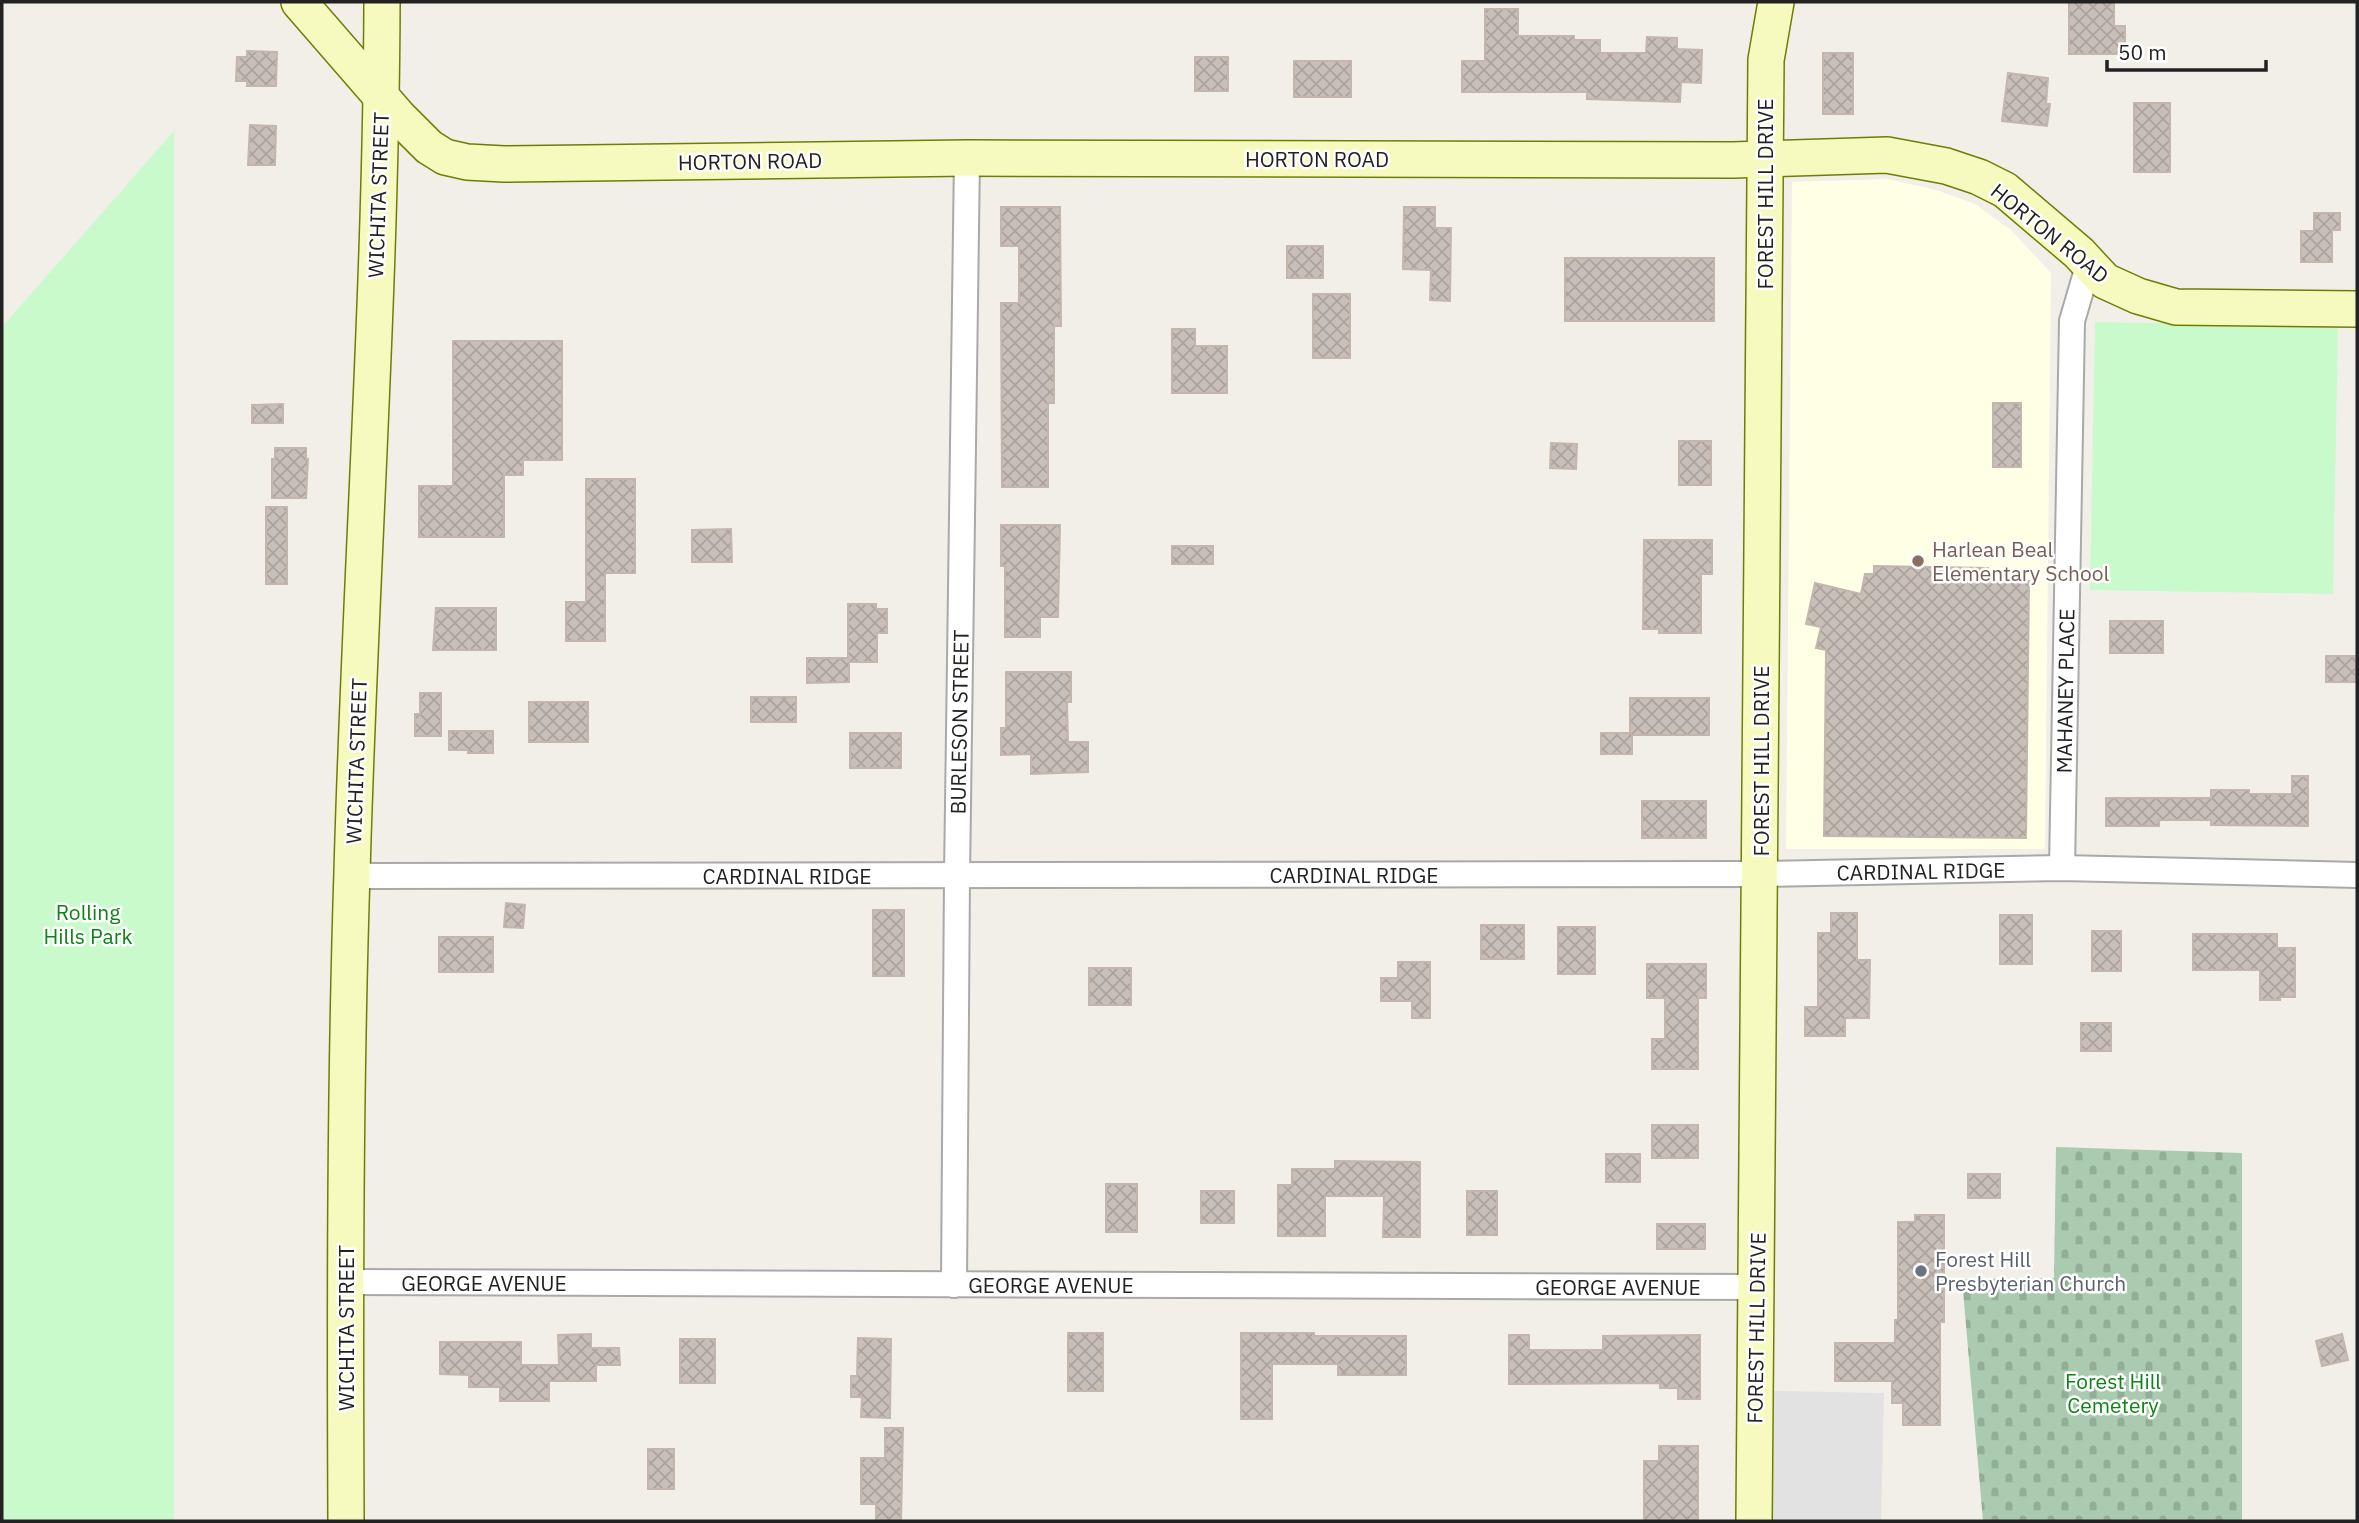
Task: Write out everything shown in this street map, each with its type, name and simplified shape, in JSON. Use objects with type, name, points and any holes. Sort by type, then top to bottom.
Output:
[{"type":"street","name":"HORTON ROAD","points":[[299,2],[381,96],[429,146],[445,157],[467,162],[504,164],[967,158],[1765,159],[1887,155],[1946,166],[1979,177],[2005,190],[2105,281],[2138,296],[2176,307],[2357,309]]},
{"type":"street","name":"WICHITA STREET","points":[[346,1521],[345,1282],[352,874],[381,96],[382,2]]},
{"type":"street","name":"FOREST HILL DRIVE","points":[[1754,1521],[1766,60],[1776,2]]},
{"type":"street","name":"BURLESON STREET","points":[[954,1285],[967,158]]},
{"type":"street","name":"MAHANEY PLACE","points":[[2062,869],[2072,321],[2089,264]]},
{"type":"street","name":"CARDINAL RIDGE","points":[[352,874],[1760,874],[2062,869],[2357,875]]},
{"type":"street","name":"GEORGE AVENUE","points":[[345,1282],[1756,1287]]},
{"type":"shaded area","name":"Harlean Beal Elementary School","points":[[1888,179],[1936,190],[1975,204],[2011,230],[2051,273],[2045,849],[1786,849],[1792,182]]},
{"type":"shaded area","points":[[1772,1391],[1884,1393],[1881,1521],[1770,1521]]},
{"type":"green space","name":"Rolling Hills Park","points":[[174,131],[174,1521],[2,1521],[2,327]]},
{"type":"green space","points":[[2095,322],[2338,326],[2333,594],[2090,590]]},
{"type":"green space","name":"Forest Hill Cemetery","points":[[2056,1147],[2242,1153],[2242,1521],[1983,1521],[1962,1279],[2054,1278]]},
{"type":"building","points":[[2069,2],[2114,2],[2114,26],[2125,26],[2125,54],[2069,54]]},
{"type":"building","points":[[1485,9],[1518,9],[1518,36],[1574,36],[1574,40],[1600,40],[1600,53],[1646,53],[1647,37],[1677,38],[1677,49],[1702,50],[1701,83],[1681,82],[1680,102],[1587,99],[1587,92],[1462,92],[1462,61],[1485,61]]},
{"type":"building","points":[[247,51],[277,52],[276,86],[247,86],[247,81],[236,81],[237,57],[247,57]]},
{"type":"building","points":[[1823,53],[1853,53],[1853,114],[1823,114]]},
{"type":"building","points":[[1195,57],[1228,57],[1228,91],[1195,91]]},
{"type":"building","points":[[1294,61],[1351,61],[1351,97],[1294,97]]},
{"type":"building","points":[[2008,73],[2048,78],[2046,104],[2050,104],[2047,126],[2002,121]]},
{"type":"building","points":[[2134,103],[2170,103],[2170,172],[2134,172]]},
{"type":"building","points":[[250,125],[276,126],[275,165],[248,165]]},
{"type":"building","points":[[1001,207],[1060,207],[1061,326],[1054,326],[1054,403],[1048,403],[1048,487],[1002,487],[1001,303],[1019,303],[1019,246],[1001,246]]},
{"type":"building","points":[[1404,207],[1435,207],[1435,228],[1451,228],[1450,301],[1430,300],[1431,270],[1403,269]]},
{"type":"building","points":[[2314,213],[2340,213],[2340,230],[2332,230],[2332,262],[2301,262],[2301,231],[2314,231]]},
{"type":"building","points":[[1287,246],[1323,246],[1323,278],[1287,278]]},
{"type":"building","points":[[1565,258],[1714,258],[1714,321],[1565,321]]},
{"type":"building","points":[[1313,294],[1350,294],[1350,358],[1313,358]]},
{"type":"building","points":[[1172,329],[1195,329],[1195,346],[1227,346],[1227,393],[1172,393]]},
{"type":"building","points":[[453,341],[562,341],[562,460],[523,460],[523,475],[504,475],[504,537],[419,537],[419,486],[453,486]]},
{"type":"building","points":[[1993,403],[2021,403],[2021,467],[1993,467]]},
{"type":"building","points":[[283,404],[283,423],[252,423],[252,405]]},
{"type":"building","points":[[1679,441],[1711,441],[1711,485],[1679,485]]},
{"type":"building","points":[[1551,443],[1577,444],[1576,469],[1550,468]]},
{"type":"building","points":[[275,448],[306,448],[306,498],[272,498],[272,459],[275,459]]},
{"type":"building","points":[[586,479],[635,479],[635,573],[605,573],[605,641],[566,641],[566,602],[586,602]]},
{"type":"building","points":[[266,507],[287,507],[287,584],[266,584]]},
{"type":"building","points":[[1001,525],[1060,525],[1058,617],[1040,617],[1040,637],[1005,637],[1005,566],[1001,566]]},
{"type":"building","points":[[731,529],[732,562],[692,562],[692,530]]},
{"type":"building","points":[[1644,540],[1712,540],[1712,574],[1701,574],[1701,633],[1659,633],[1659,629],[1643,629]]},
{"type":"building","points":[[1172,546],[1213,546],[1213,564],[1172,564]]},
{"type":"building","points":[[1874,566],[1988,568],[1987,581],[2029,581],[2026,838],[1824,836],[1826,650],[1816,648],[1821,627],[1806,624],[1815,583],[1861,594],[1865,574],[1874,574]]},
{"type":"building","points":[[848,604],[876,604],[876,609],[887,609],[887,633],[877,633],[877,662],[849,662],[849,682],[807,683],[807,658],[848,658]]},
{"type":"building","points":[[436,608],[496,608],[496,650],[433,650]]},
{"type":"building","points":[[2110,621],[2163,621],[2163,653],[2110,653]]},
{"type":"building","points":[[2326,656],[2356,656],[2356,682],[2326,682]]},
{"type":"building","points":[[1006,672],[1071,672],[1071,702],[1067,702],[1068,742],[1088,742],[1088,772],[1031,774],[1031,754],[1001,755],[1001,728],[1006,728]]},
{"type":"building","points":[[420,693],[441,693],[441,736],[415,736],[415,714],[420,714]]},
{"type":"building","points":[[751,697],[796,697],[796,722],[751,722]]},
{"type":"building","points":[[1630,698],[1709,698],[1709,735],[1632,735],[1632,754],[1601,754],[1601,733],[1630,733]]},
{"type":"building","points":[[529,702],[588,702],[588,742],[529,742]]},
{"type":"building","points":[[449,731],[493,731],[493,753],[449,750]]},
{"type":"building","points":[[850,733],[901,733],[901,768],[850,768]]},
{"type":"building","points":[[2292,776],[2308,776],[2308,826],[2211,825],[2211,820],[2159,820],[2159,826],[2106,826],[2106,798],[2211,798],[2211,790],[2249,790],[2249,794],[2292,794]]},
{"type":"building","points":[[1642,801],[1706,801],[1706,838],[1642,838]]},
{"type":"building","points":[[506,903],[525,905],[523,928],[504,927]]},
{"type":"building","points":[[873,910],[904,910],[904,976],[873,976]]},
{"type":"building","points":[[1831,913],[1857,913],[1857,960],[1870,960],[1869,1018],[1845,1018],[1845,1036],[1805,1036],[1805,1007],[1818,1007],[1818,933],[1831,933]]},
{"type":"building","points":[[2000,915],[2032,915],[2032,964],[2000,964]]},
{"type":"building","points":[[1481,925],[1524,925],[1524,959],[1481,959]]},
{"type":"building","points":[[1558,927],[1595,927],[1595,974],[1558,974]]},
{"type":"building","points":[[2092,931],[2121,931],[2121,971],[2092,971]]},
{"type":"building","points":[[2193,934],[2277,934],[2277,948],[2295,948],[2295,997],[2260,1000],[2260,970],[2193,970]]},
{"type":"building","points":[[439,937],[493,937],[493,972],[439,972]]},
{"type":"building","points":[[1398,962],[1430,962],[1430,1018],[1412,1018],[1412,1001],[1381,1001],[1381,978],[1398,978]]},
{"type":"building","points":[[1647,964],[1706,964],[1706,998],[1698,998],[1698,1069],[1652,1069],[1652,1039],[1665,1039],[1665,998],[1647,998]]},
{"type":"building","points":[[1089,968],[1131,968],[1131,1005],[1089,1005]]},
{"type":"building","points":[[2081,1023],[2111,1023],[2111,1051],[2081,1051]]},
{"type":"building","points":[[1652,1125],[1698,1125],[1698,1158],[1652,1158]]},
{"type":"building","points":[[1606,1154],[1640,1154],[1640,1182],[1606,1182]]},
{"type":"building","points":[[1335,1161],[1420,1162],[1420,1237],[1383,1237],[1384,1196],[1325,1196],[1325,1236],[1278,1236],[1278,1185],[1292,1185],[1292,1169],[1335,1169]]},
{"type":"building","points":[[1968,1174],[2000,1174],[2000,1198],[1968,1198]]},
{"type":"building","points":[[1106,1184],[1137,1184],[1137,1232],[1106,1232]]},
{"type":"building","points":[[1201,1191],[1234,1191],[1234,1223],[1201,1223]]},
{"type":"building","points":[[1467,1191],[1497,1191],[1497,1235],[1467,1235]]},
{"type":"building","name":"Forest Hill Presbyterian Church","points":[[1915,1215],[1944,1215],[1940,1425],[1903,1425],[1903,1403],[1892,1403],[1892,1381],[1835,1381],[1835,1343],[1895,1343],[1895,1320],[1898,1320],[1898,1222],[1915,1222]]},
{"type":"building","points":[[1657,1224],[1705,1224],[1705,1249],[1657,1249]]},
{"type":"building","points":[[1068,1333],[1103,1333],[1103,1391],[1068,1391]]},
{"type":"building","points":[[1241,1333],[1406,1336],[1406,1375],[1338,1375],[1338,1364],[1272,1364],[1272,1419],[1241,1419]]},
{"type":"building","points":[[591,1334],[591,1348],[619,1348],[620,1365],[596,1365],[596,1381],[549,1381],[549,1401],[500,1401],[500,1387],[469,1387],[469,1375],[440,1374],[440,1342],[521,1342],[521,1365],[559,1365],[558,1335]]},
{"type":"building","points":[[2342,1334],[2348,1360],[2322,1366],[2316,1341]]},
{"type":"building","points":[[1509,1335],[1529,1335],[1529,1350],[1603,1350],[1603,1336],[1700,1335],[1700,1399],[1678,1399],[1678,1388],[1660,1388],[1660,1383],[1509,1384]]},
{"type":"building","points":[[858,1338],[891,1339],[890,1418],[861,1417],[862,1397],[851,1397],[851,1376],[857,1376]]},
{"type":"building","points":[[680,1339],[715,1339],[715,1383],[680,1383]]},
{"type":"building","points":[[885,1428],[903,1428],[901,1521],[876,1521],[876,1504],[861,1504],[861,1458],[885,1458]]},
{"type":"building","points":[[1659,1446],[1698,1446],[1698,1521],[1644,1521],[1644,1461],[1659,1461]]},
{"type":"building","points":[[648,1449],[674,1449],[674,1489],[648,1489]]},
{"type":"place","name":"Harlean Beal Elementary School","points":[[1918,561]]},
{"type":"place","name":"Forest Hill Presbyterian Church","points":[[1921,1271]]}]
